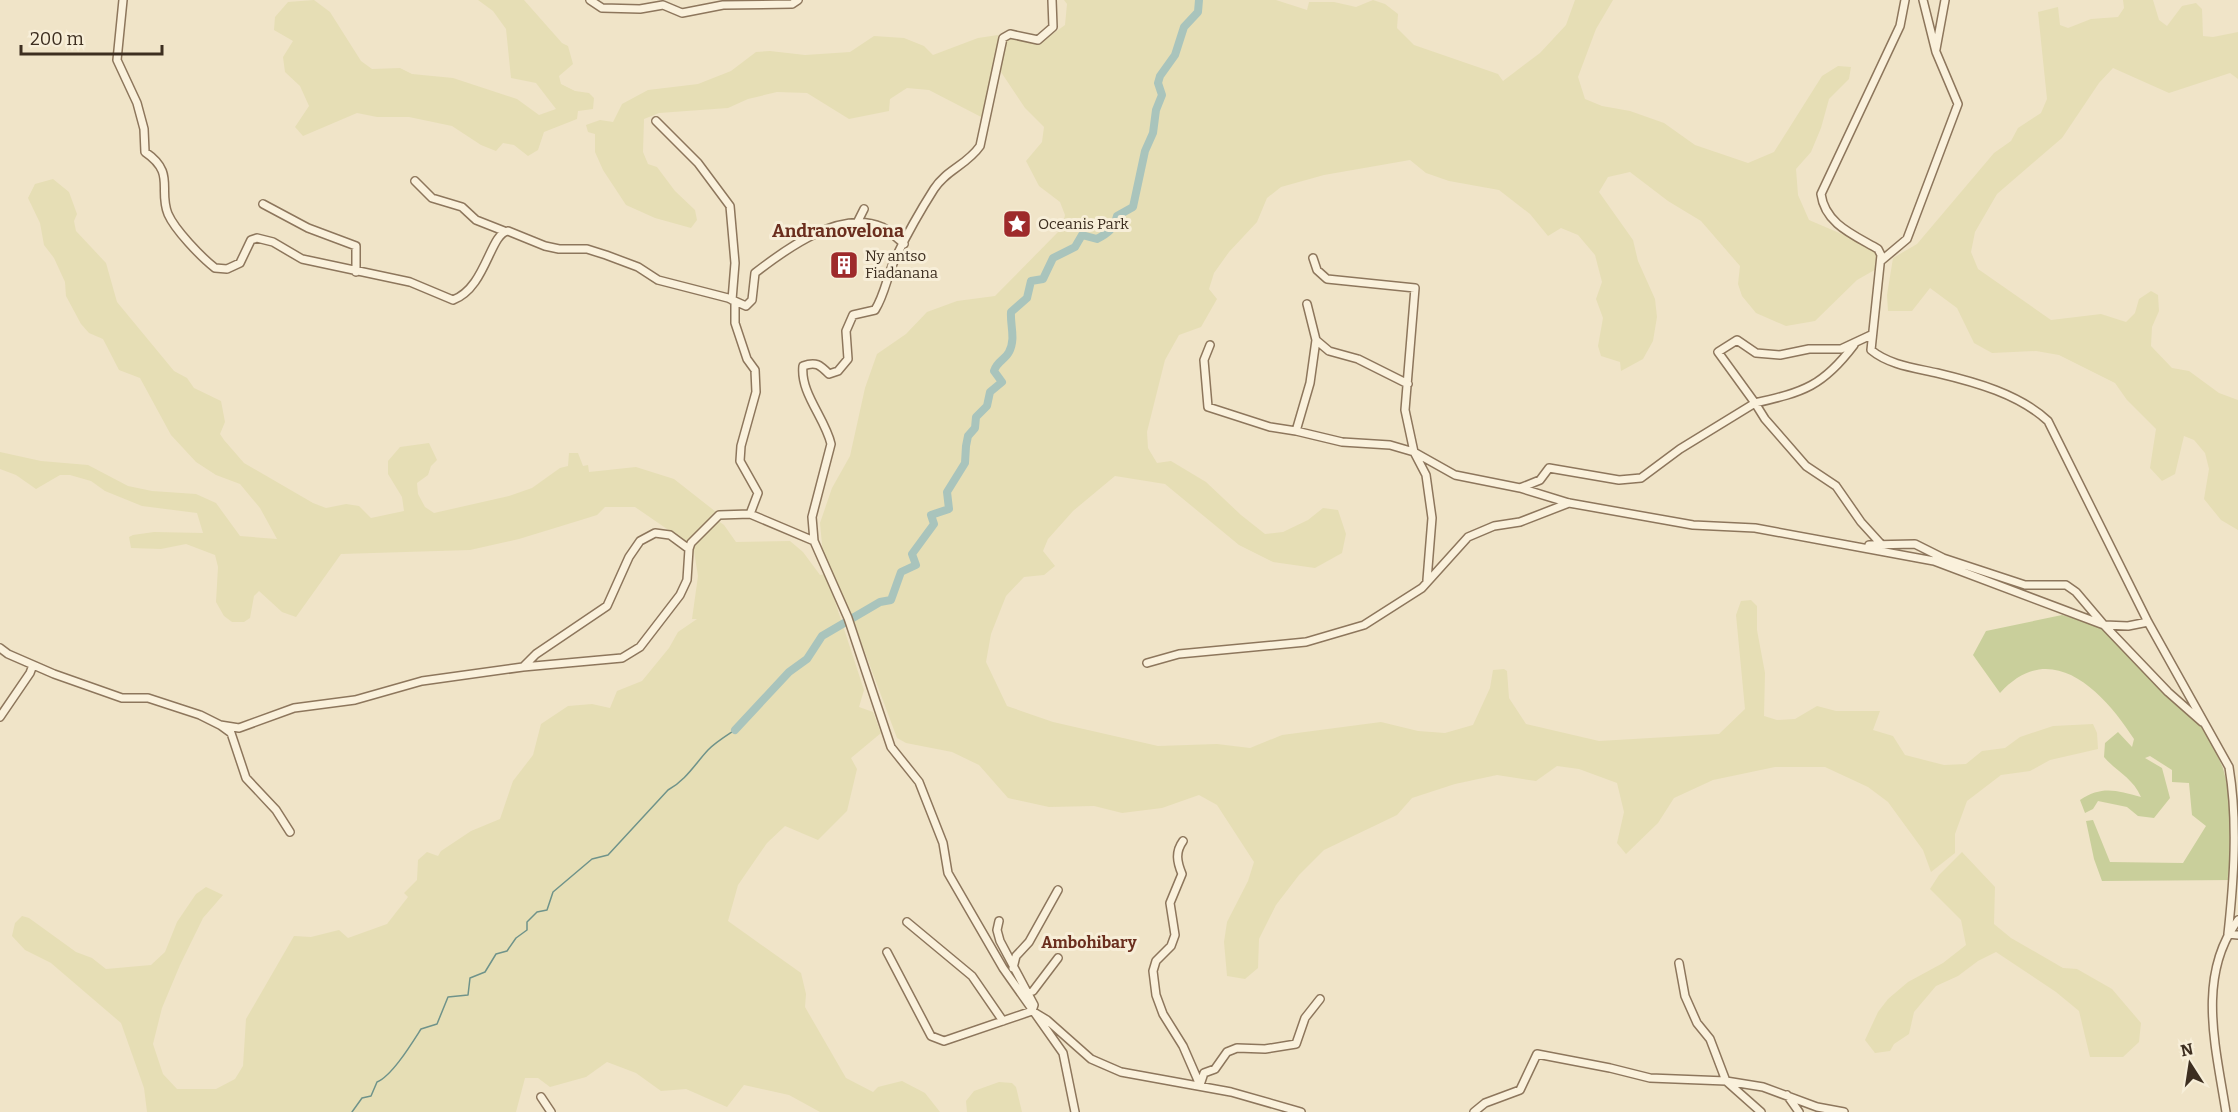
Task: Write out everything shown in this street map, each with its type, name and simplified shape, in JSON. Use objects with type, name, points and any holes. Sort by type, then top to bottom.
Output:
[{"type":"street","points":[[123,0],[117,60],[137,104],[144,129],[145,152],[159,163],[166,188],[166,208],[174,224],[208,263],[221,270],[240,263],[251,240],[257,238],[273,242],[302,259],[410,282],[453,300],[479,279],[495,243],[504,231]]},
{"type":"street","points":[[590,0],[602,8],[640,9],[663,5],[682,13],[732,4],[792,4],[798,0]]},
{"type":"street","points":[[1052,0],[1053,27],[1048,34],[1038,40],[1010,34],[1003,38],[980,146],[971,159],[946,173],[939,182],[896,256],[887,286],[875,310],[853,315],[846,331],[848,359],[838,371],[830,374],[820,365],[812,362],[803,366],[802,376],[828,431],[831,444],[812,517],[814,541],[849,622],[891,747],[919,782],[943,843],[948,873],[1032,1011],[1041,1020],[1063,1053],[1075,1112]]},
{"type":"street","points":[[1905,0],[1900,26],[1821,194],[1823,207],[1833,222],[1878,249],[1882,260],[1871,335],[1871,350],[1880,357],[1968,380],[2033,407],[2048,421],[2148,622],[2229,767],[2235,794],[2234,879],[2228,934],[2213,975],[2216,1049],[2226,1112]]},
{"type":"street","points":[[1882,260],[1907,239],[1958,104],[1936,52],[1923,0]]},
{"type":"street","points":[[1936,52],[1945,0]]},
{"type":"street","points":[[656,121],[698,163],[730,206],[735,262],[735,323],[747,359],[755,370],[756,392],[741,446],[740,461],[758,492],[750,514]]},
{"type":"street","points":[[415,182],[423,186],[432,198],[462,207],[476,220],[504,231],[559,249],[587,249],[638,267],[658,280],[749,305],[752,300],[754,275],[774,257],[818,232],[857,223],[884,228],[904,244]]},
{"type":"street","points":[[263,204],[308,228],[356,246],[356,272]]},
{"type":"street","points":[[857,223],[864,209]]},
{"type":"street","points":[[1313,258],[1317,270],[1327,279],[1415,288],[1405,410],[1414,452],[1426,475],[1432,518],[1427,580]]},
{"type":"street","points":[[1296,431],[1310,383],[1316,340],[1307,304]]},
{"type":"street","points":[[1871,335],[1841,349],[1809,349],[1780,355],[1756,353],[1737,340],[1718,352],[1765,419],[1806,466],[1836,486],[1861,522],[1881,544]]},
{"type":"street","points":[[1316,340],[1329,351],[1358,359],[1408,384]]},
{"type":"street","points":[[1520,488],[1540,480],[1549,468],[1619,480],[1641,478],[1680,449],[1755,403],[1814,386],[1843,359],[1855,344]]},
{"type":"street","points":[[1210,345],[1204,360],[1208,407],[1270,427],[1342,442],[1377,442],[1414,452],[1455,475],[1520,488],[1569,503],[1693,525],[1755,528],[1934,561],[2104,625],[2128,626],[2148,622]]},
{"type":"street","points":[[1147,663],[1179,654],[1306,642],[1364,625],[1422,588],[1468,537],[1494,526],[1520,522],[1569,503]]},
{"type":"street","points":[[220,725],[239,728],[294,708],[355,700],[422,681],[523,667],[622,657],[640,647],[680,595],[687,580],[691,543],[718,515],[750,514],[814,541]]},
{"type":"street","points":[[523,667],[536,654],[607,606],[629,557],[640,541],[655,534],[670,535],[689,549]]},
{"type":"street","points":[[1860,546],[1915,544],[1943,558],[2025,585],[2066,585],[2076,592],[2168,692],[2206,724]]},
{"type":"street","points":[[0,648],[8,654],[122,698],[148,698],[200,715],[220,725],[231,733],[246,778],[276,810],[290,832]]},
{"type":"street","points":[[0,717],[30,673],[33,664]]},
{"type":"street","points":[[1183,841],[1179,847],[1177,861],[1182,874],[1170,903],[1175,935],[1171,946],[1156,961],[1153,971],[1156,995],[1163,1014],[1183,1046],[1200,1085]]},
{"type":"street","points":[[1013,968],[1016,957],[1029,942],[1058,890]]},
{"type":"street","points":[[2228,934],[2238,920]]},
{"type":"street","points":[[999,921],[997,930],[1000,941],[1034,1005],[1032,1011]]},
{"type":"street","points":[[907,922],[972,976],[1003,1021]]},
{"type":"street","points":[[2228,934],[2238,935]]},
{"type":"street","points":[[887,952],[931,1036],[944,1041],[1032,1011],[1047,1020],[1091,1059],[1121,1072],[1200,1085],[1301,1112]]},
{"type":"street","points":[[1028,993],[1033,991],[1058,958]]},
{"type":"street","points":[[1679,963],[1685,996],[1697,1023],[1710,1039],[1726,1081],[1761,1112]]},
{"type":"street","points":[[1200,1085],[1204,1073],[1215,1069],[1227,1052],[1237,1048],[1265,1049],[1296,1044],[1305,1018],[1320,999]]},
{"type":"street","points":[[1474,1112],[1491,1100],[1520,1090],[1537,1054],[1650,1078],[1726,1081],[1763,1087],[1817,1107],[1844,1112]]},
{"type":"street","points":[[1786,1095],[1799,1112]]},
{"type":"street","points":[[541,1097],[551,1112]]},
{"type":"shaded area","points":[[314,0],[330,12],[361,61],[372,69],[400,68],[412,74],[453,78],[517,99],[539,115],[556,109],[536,83],[511,78],[506,29],[493,11],[478,0],[524,0],[562,43],[568,46],[573,64],[559,76],[561,84],[575,91],[589,93],[594,98],[593,109],[578,111],[577,119],[544,132],[538,150],[528,156],[514,145],[503,143],[496,151],[481,145],[452,126],[409,117],[377,117],[357,113],[303,136],[295,127],[309,106],[300,86],[285,72],[283,57],[293,41],[274,30],[275,17],[288,2]]},
{"type":"shaded area","points":[[1064,0],[1276,0],[1307,10],[1309,2],[1334,2],[1356,7],[1373,0],[1385,4],[1398,14],[1397,28],[1414,45],[1498,74],[1503,81],[1540,53],[1566,25],[1575,0],[1613,0],[1596,29],[1578,77],[1585,99],[1664,123],[1695,145],[1748,163],[1774,152],[1822,76],[1838,66],[1851,67],[1849,79],[1829,99],[1811,152],[1796,169],[1798,195],[1809,220],[1872,247],[1878,253],[1878,268],[1857,280],[1815,321],[1786,326],[1756,313],[1742,296],[1738,284],[1740,266],[1701,221],[1668,201],[1630,172],[1608,177],[1599,192],[1633,240],[1638,261],[1655,299],[1657,317],[1653,341],[1643,359],[1621,371],[1620,362],[1601,356],[1598,346],[1603,318],[1596,299],[1602,282],[1595,255],[1578,235],[1561,228],[1548,236],[1530,214],[1499,190],[1449,181],[1426,173],[1410,160],[1324,175],[1281,187],[1267,198],[1257,222],[1229,252],[1214,273],[1209,289],[1217,299],[1201,327],[1179,335],[1165,360],[1147,432],[1148,448],[1157,463],[1171,461],[1206,482],[1265,534],[1283,532],[1308,520],[1323,508],[1338,510],[1346,534],[1342,553],[1315,568],[1273,562],[1239,545],[1165,484],[1115,476],[1073,511],[1048,539],[1043,551],[1055,566],[1044,575],[1024,577],[1006,596],[991,634],[986,662],[1007,706],[1053,722],[1158,746],[1217,744],[1250,748],[1282,735],[1381,722],[1418,731],[1445,733],[1473,725],[1490,688],[1493,670],[1504,669],[1507,671],[1509,698],[1526,724],[1599,741],[1719,734],[1745,709],[1736,615],[1741,601],[1751,600],[1757,606],[1757,630],[1765,673],[1764,716],[1777,720],[1795,719],[1817,706],[1836,711],[1880,711],[1873,730],[1893,736],[1905,755],[1944,765],[1966,764],[1982,751],[2005,748],[2020,737],[2053,726],[2093,724],[2097,733],[2098,749],[2050,760],[2030,771],[2001,775],[1967,801],[1955,834],[1955,853],[1931,872],[1923,850],[1888,802],[1868,787],[1825,767],[1775,767],[1713,780],[1674,798],[1658,823],[1626,854],[1617,843],[1624,812],[1617,783],[1579,769],[1557,766],[1536,781],[1497,775],[1455,784],[1412,798],[1397,815],[1324,850],[1299,875],[1276,905],[1259,939],[1258,968],[1245,979],[1227,976],[1224,942],[1227,922],[1248,881],[1254,862],[1217,805],[1199,795],[1162,808],[1122,813],[1094,806],[1049,807],[1008,798],[979,765],[952,752],[906,743],[897,738],[851,615],[823,555],[820,523],[832,488],[850,456],[865,388],[877,354],[906,334],[927,312],[957,301],[995,296],[1062,228],[1065,215],[1060,202],[1039,186],[1026,161],[1042,142],[1044,127],[1025,108],[999,69],[1006,38],[1020,38],[1039,44],[1065,25],[1067,4]]},
{"type":"shaded area","points":[[2123,0],[2153,0],[2159,20],[2167,26],[2182,6],[2196,3],[2202,9],[2203,36],[2213,37],[2238,32],[2238,79],[2230,73],[2169,93],[2113,68],[2099,83],[2062,138],[1997,194],[1975,232],[1971,252],[1978,269],[2051,320],[2101,314],[2126,322],[2135,313],[2139,299],[2151,291],[2158,295],[2159,311],[2152,327],[2151,346],[2172,368],[2189,371],[2219,393],[2238,400],[2238,530],[2221,520],[2204,499],[2209,469],[2205,453],[2194,440],[2184,436],[2175,474],[2162,481],[2150,468],[2156,429],[2127,400],[2115,383],[2059,355],[2036,351],[1992,353],[1974,343],[1957,308],[1930,288],[1912,311],[1888,311],[1887,295],[1893,258],[1917,244],[1994,153],[2011,141],[2018,128],[2041,113],[2047,99],[2038,12],[2058,7],[2060,25],[2068,28],[2091,19],[2118,17],[2124,8]]},
{"type":"shaded area","points":[[998,35],[1000,40],[985,119],[929,90],[907,88],[890,99],[889,111],[849,119],[807,93],[777,92],[748,99],[728,108],[659,113],[644,119],[643,152],[648,164],[657,167],[675,191],[695,210],[697,220],[691,228],[655,218],[626,205],[603,170],[595,152],[595,134],[588,132],[586,125],[600,120],[613,122],[622,104],[648,90],[698,84],[731,71],[756,52],[770,51],[805,55],[850,52],[874,36],[904,38],[924,46],[933,55],[978,38]]},
{"type":"shaded area","points":[[53,179],[69,192],[77,214],[74,221],[76,231],[106,263],[117,302],[174,371],[187,378],[194,388],[221,401],[225,422],[220,434],[224,440],[244,463],[313,503],[326,508],[346,504],[359,506],[371,518],[404,511],[402,497],[388,474],[388,461],[400,447],[429,443],[437,460],[431,466],[428,475],[417,483],[418,494],[425,507],[434,513],[509,496],[532,488],[560,468],[568,466],[569,453],[578,453],[583,466],[588,465],[589,472],[636,467],[674,479],[716,512],[686,542],[635,507],[605,507],[597,515],[519,539],[470,550],[341,554],[296,617],[282,612],[259,591],[254,596],[250,618],[244,622],[232,622],[224,616],[216,602],[218,567],[215,555],[186,544],[161,549],[131,548],[129,537],[133,535],[154,532],[203,533],[197,513],[142,506],[105,491],[91,481],[70,475],[60,475],[36,489],[16,475],[0,469],[0,452],[41,461],[88,465],[128,486],[152,491],[196,494],[216,503],[240,536],[277,539],[260,508],[240,484],[216,475],[196,462],[171,435],[140,378],[119,370],[103,339],[89,333],[81,324],[66,296],[65,282],[54,258],[44,245],[40,223],[28,198],[35,184]]},
{"type":"shaded area","points":[[717,520],[724,525],[736,542],[790,541],[803,552],[820,575],[826,574],[864,690],[859,707],[873,712],[881,733],[851,758],[857,769],[847,811],[818,840],[785,826],[767,843],[738,885],[728,921],[801,973],[806,994],[805,1007],[846,1078],[873,1092],[878,1087],[902,1081],[925,1093],[940,1112],[820,1112],[789,1095],[744,1085],[727,1107],[686,1089],[661,1091],[636,1073],[607,1062],[586,1077],[550,1087],[538,1078],[525,1078],[516,1112],[147,1112],[144,1088],[121,1023],[51,963],[25,950],[12,936],[15,923],[22,916],[29,918],[76,952],[92,958],[106,969],[151,965],[165,952],[177,922],[196,894],[206,887],[223,895],[203,918],[180,965],[162,1008],[153,1044],[163,1074],[177,1089],[216,1089],[235,1079],[243,1066],[246,1019],[294,936],[311,937],[339,930],[348,938],[387,924],[408,897],[404,893],[417,880],[418,860],[427,852],[438,856],[441,851],[471,831],[500,819],[513,781],[533,755],[541,724],[568,706],[592,704],[610,708],[617,691],[642,681],[669,648],[678,632],[697,619],[692,619],[698,576],[693,545]]},
{"type":"shaded area","points":[[1962,852],[1995,887],[1994,924],[2011,938],[2063,968],[2077,969],[2112,989],[2141,1023],[2139,1042],[2123,1057],[2090,1057],[2079,1011],[2056,992],[1996,952],[1978,961],[1958,976],[1936,986],[1914,1012],[1909,1034],[1894,1044],[1890,1051],[1875,1053],[1865,1040],[1878,1012],[1888,999],[1908,982],[1943,963],[1966,945],[1961,920],[1930,889],[1939,875]]},
{"type":"shaded area","points":[[999,1082],[1012,1083],[1016,1087],[1022,1112],[967,1112],[966,1101],[974,1091]]},
{"type":"green space","points":[[2062,615],[2106,627],[2182,710],[2205,728],[2223,768],[2233,808],[2234,880],[2102,881],[2094,859],[2086,821],[2093,820],[2110,862],[2183,863],[2206,826],[2192,815],[2189,783],[2172,782],[2172,770],[2150,756],[2145,758],[2162,768],[2170,798],[2154,818],[2138,816],[2127,807],[2098,801],[2093,809],[2085,813],[2080,800],[2096,792],[2110,791],[2141,797],[2129,780],[2104,757],[2105,743],[2118,732],[2132,747],[2134,739],[2122,721],[2092,689],[2075,677],[2057,670],[2038,670],[2019,677],[2000,693],[1973,655],[1986,631]]},
{"type":"waterway","points":[[735,730],[789,672],[807,659],[822,636],[880,602],[891,600],[901,572],[916,565],[912,554],[934,524],[931,515],[949,509],[947,492],[965,463],[968,436],[975,428],[976,417],[987,406],[990,392],[1002,382],[994,371],[1011,347],[1011,312],[1027,298],[1031,281],[1043,279],[1053,258],[1075,247],[1082,235],[1097,239],[1104,235],[1110,230],[1117,216],[1133,207],[1145,151],[1153,133],[1156,110],[1162,95],[1158,83],[1160,76],[1175,55],[1184,27],[1198,12],[1199,0]]},
{"type":"waterway","points":[[352,1112],[362,1098],[371,1096],[377,1082],[395,1066],[421,1029],[437,1024],[448,997],[468,995],[470,978],[485,972],[496,954],[507,951],[516,938],[527,930],[527,922],[537,912],[547,910],[553,892],[592,859],[608,855],[668,790],[685,777],[708,750],[735,730]]},
{"type":"place","name":"Oceanis Park","points":[[1017,224]]},
{"type":"place","name":"Ny antso Fiadanana","points":[[844,265]]},
{"type":"district","name":"Andranovelona","points":[[838,231]]},
{"type":"district","name":"Ambohibary","points":[[1089,942]]}]
